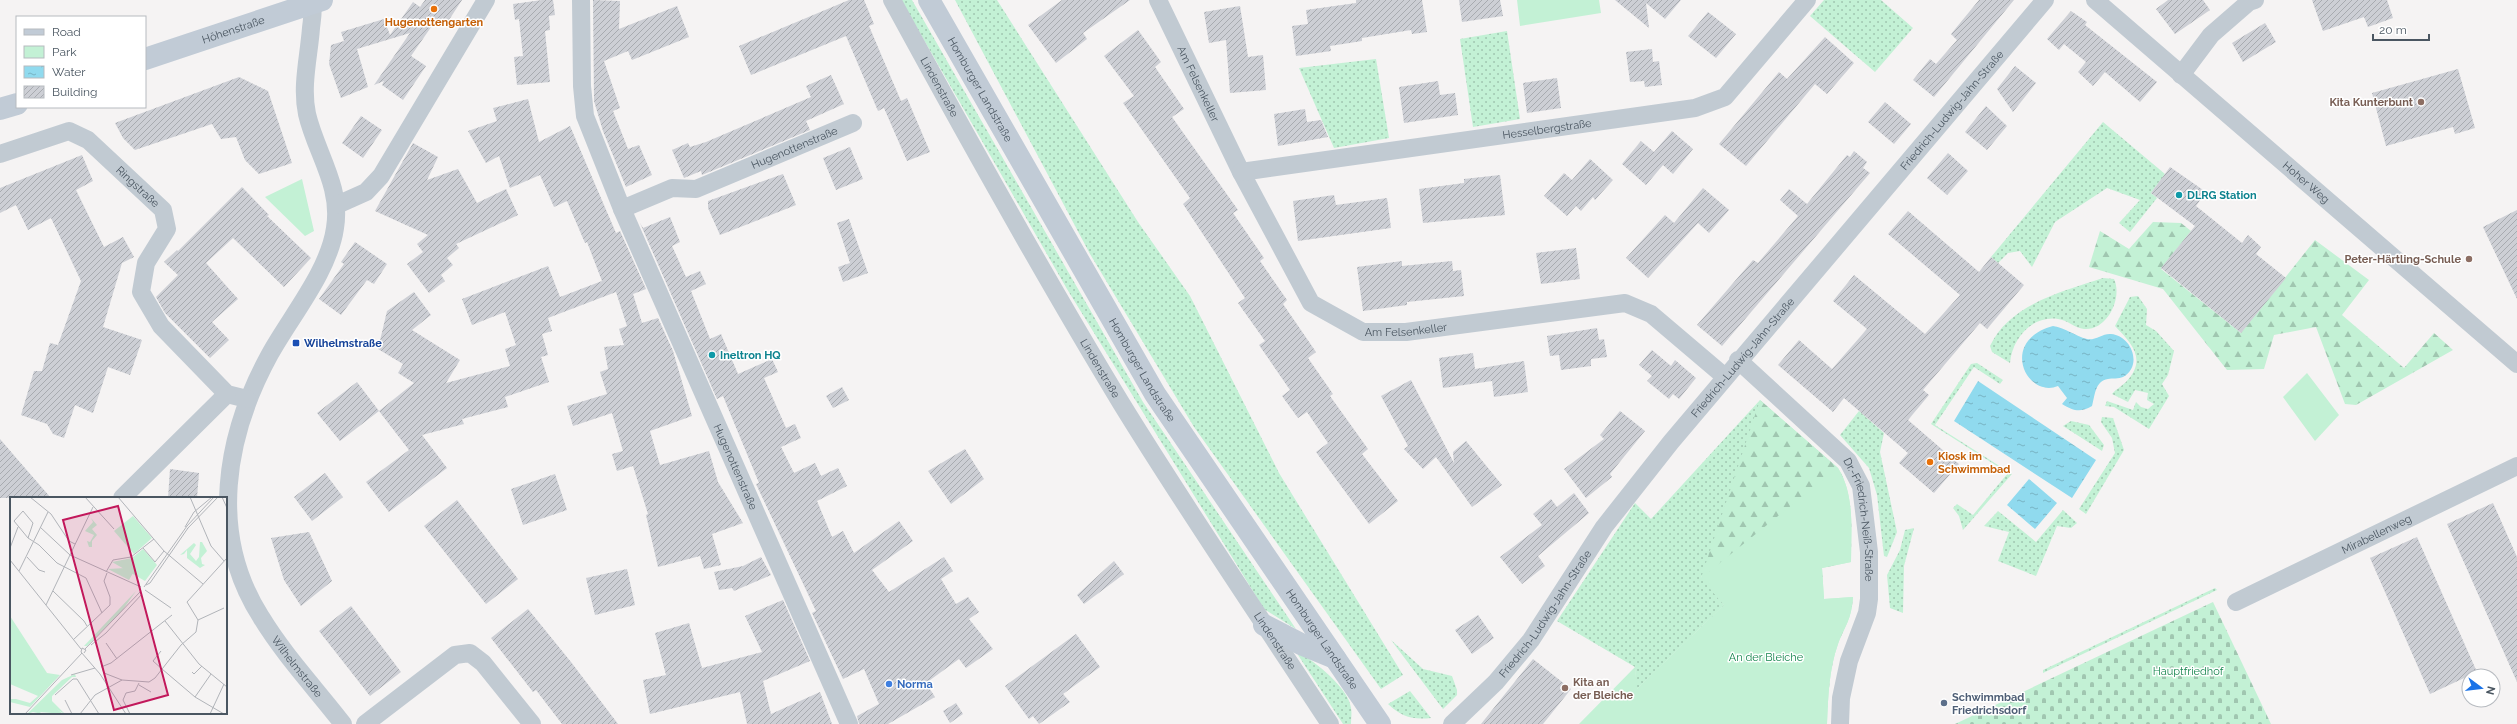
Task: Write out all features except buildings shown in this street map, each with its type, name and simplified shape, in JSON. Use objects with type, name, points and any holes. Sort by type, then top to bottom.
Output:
[{"type":"street","points":[[337,205],[366,192],[381,176],[486,0]]},
{"type":"street","name":"Hugenottenstraße","points":[[581,0],[582,86],[585,116],[622,209],[849,724]]},
{"type":"street","name":"Lindenstraße","points":[[892,0],[977,157],[1121,402],[1202,533],[1330,724]]},
{"type":"street","name":"Homburger Landstraße","points":[[929,0],[1155,394],[1380,724]]},
{"type":"street","name":"Am Felsenkeller","points":[[1158,0],[1241,172],[1312,303],[1363,332],[1406,332],[1625,303],[1651,314],[1724,376]]},
{"type":"street","name":"Hesselbergstraße","points":[[1241,172],[1695,108],[1725,97],[1807,0]]},
{"type":"street","name":"Friedrich-Ludwig-Jahn-Straße","points":[[1452,724],[1496,682],[1531,640],[1604,527],[1724,376],[2045,0]]},
{"type":"street","name":"Hoher Weg","points":[[2095,0],[2517,364]]},
{"type":"street","points":[[2181,74],[2211,35],[2249,2],[2255,0]]},
{"type":"street","name":"Wilhelmstraße","points":[[316,1],[305,84],[308,114],[333,185],[337,205],[335,229],[329,253],[282,333],[247,399],[228,472],[228,524],[241,579],[260,617],[343,724]]},
{"type":"street","name":"Höhenstraße","points":[[146,59],[316,1]]},
{"type":"street","points":[[0,109],[16,104]]},
{"type":"street","name":"Hugenottenstraße","points":[[622,209],[672,188],[696,189],[853,123]]},
{"type":"street","name":"Ringstraße","points":[[0,154],[69,131],[88,140],[162,210],[167,229],[146,264],[141,292],[161,326],[227,394]]},
{"type":"street","name":"Dr.-Friedrich-Neiß-Straße","points":[[1738,360],[1848,461],[1862,486],[1869,552],[1868,599],[1866,613],[1849,661],[1842,691],[1840,724]]},
{"type":"street","points":[[123,497],[227,394],[247,399]]},
{"type":"street","name":"Mirabellenweg","points":[[2236,602],[2517,466]]},
{"type":"street","points":[[1264,625],[1301,644],[1336,658]]},
{"type":"street","points":[[366,724],[455,655],[470,653],[483,663],[532,724]]},
{"type":"green space","points":[[901,0],[912,0],[1143,402],[1296,629],[1264,609],[1067,289]]},
{"type":"green space","points":[[955,0],[997,0],[1138,222],[1190,296],[1279,473],[1403,675],[1381,689],[1194,427],[1090,254]]},
{"type":"green space","points":[[1517,0],[1599,0],[1601,13],[1520,26]]},
{"type":"green space","points":[[1824,0],[1881,0],[1913,28],[1875,72],[1810,16]]},
{"type":"green space","points":[[1507,31],[1520,119],[1473,127],[1460,39]]},
{"type":"green space","points":[[1376,59],[1389,138],[1334,148],[1299,68]]},
{"type":"green space","points":[[2103,122],[2165,174],[2151,193],[2157,198],[2130,232],[2119,223],[2140,200],[2107,188],[2055,222],[2032,267],[2020,251],[2008,253],[1998,263],[1991,257]]},
{"type":"green space","points":[[302,179],[314,231],[305,236],[265,197]]},
{"type":"green space","points":[[2153,222],[2181,223],[2191,231],[2161,269],[2241,333],[2315,240],[2369,280],[2342,315],[2404,368],[2434,333],[2453,350],[2356,405],[2345,404],[2316,327],[2274,335],[2264,369],[2227,370],[2163,289],[2089,267],[2100,231],[2129,249]]},
{"type":"green space","points":[[2103,278],[2114,279],[2116,295],[2115,304],[2111,312],[2100,325],[2084,329],[2058,319],[2040,321],[2025,330],[2019,337],[2010,363],[1992,352],[1990,346],[1999,332],[2010,319],[2024,309],[2055,294]]},
{"type":"green space","points":[[2138,296],[2147,309],[2146,325],[2156,331],[2174,351],[2168,375],[2162,384],[2169,396],[2149,429],[2114,407],[2105,406],[2107,401],[2133,410],[2136,402],[2141,407],[2148,409],[2154,404],[2147,400],[2148,393],[2135,390],[2128,402],[2112,394],[2126,382],[2136,366],[2135,352],[2127,339],[2115,326],[2130,297]]},
{"type":"green space","points":[[1977,363],[2003,380],[2000,384],[1974,367],[1935,425],[2012,474],[1963,530],[1959,516],[1953,508],[1957,504],[1973,515],[2008,473],[1931,424],[1971,364]]},
{"type":"green space","points":[[2307,373],[2339,415],[2315,441],[2283,397]]},
{"type":"green space","points":[[1760,400],[1838,468],[1701,577],[1724,605],[1636,690],[1635,667],[1557,621],[1635,503],[1651,519]]},
{"type":"green space","name":"An der Bleiche","points":[[1760,400],[1838,468],[1843,478],[1850,501],[1851,562],[1822,568],[1824,599],[1853,597],[1849,617],[1838,644],[1833,663],[1827,724],[1636,690],[1724,605],[1701,578]]},
{"type":"green space","points":[[1859,411],[1884,433],[1880,452],[1897,532],[1887,557],[1884,556],[1877,495],[1869,468],[1840,435]]},
{"type":"green space","points":[[2102,417],[2113,418],[2124,450],[2086,514],[2079,509],[2115,453],[2112,438],[2101,422]]},
{"type":"green space","points":[[2071,421],[2089,425],[2104,445],[2102,451],[2063,426]]},
{"type":"green space","name":"An der Bleiche","points":[[1838,468],[1843,478],[1850,501],[1851,562],[1822,568],[1824,599],[1853,597],[1849,617],[1838,644],[1833,663],[1827,724],[1579,724],[1635,667],[1637,689],[1724,605],[1701,578]]},
{"type":"green space","points":[[2063,510],[2077,523],[2071,528],[2057,526],[2036,576],[1998,561],[2009,532],[1984,526],[1998,511],[2036,542]]},
{"type":"green space","points":[[1914,528],[1904,566],[1903,613],[1890,608],[1887,575],[1900,550],[1905,530]]},
{"type":"green space","points":[[2215,588],[2217,590],[2043,673],[2043,670]]},
{"type":"green space","name":"Hauptfriedhof","points":[[2213,602],[2271,724],[1955,724]]},
{"type":"green space","points":[[1391,640],[1423,669],[1452,676],[1457,690],[1457,695],[1443,709]]},
{"type":"green space","points":[[1299,652],[1314,662],[1330,676],[1344,692],[1349,700],[1351,708],[1351,724],[1343,724],[1298,655]]},
{"type":"green space","points":[[1410,691],[1431,718],[1408,717],[1398,712],[1388,704]]},
{"type":"water","points":[[2053,326],[2062,328],[2087,339],[2093,339],[2108,334],[2118,336],[2125,340],[2132,352],[2134,359],[2133,366],[2129,372],[2121,378],[2108,379],[2100,383],[2096,389],[2092,406],[2084,410],[2077,410],[2062,404],[2067,398],[2058,386],[2047,388],[2036,384],[2028,377],[2023,366],[2022,355],[2026,344],[2036,333]]},
{"type":"water","points":[[1978,381],[2096,460],[2072,498],[1954,421]]},
{"type":"water","points":[[2029,479],[2057,503],[2035,529],[2007,505]]},
{"type":"place","name":"Hugenottengarten","points":[[434,9]]},
{"type":"place","name":"Kita Kunterbunt","points":[[2421,102]]},
{"type":"place","name":"DLRG Station","points":[[2179,195]]},
{"type":"place","name":"Peter-Härtling-Schule","points":[[2469,259]]},
{"type":"place","name":"Wilhelmstraße","points":[[296,343]]},
{"type":"place","name":"Ineltron HQ","points":[[712,355]]},
{"type":"place","name":"Kiosk im Schwimmbad","points":[[1930,462]]},
{"type":"place","name":"Norma","points":[[889,684]]},
{"type":"place","name":"Kita an der Bleiche","points":[[1565,688]]},
{"type":"place","name":"Schwimmbad Friedrichsdorf","points":[[1944,703]]}]
